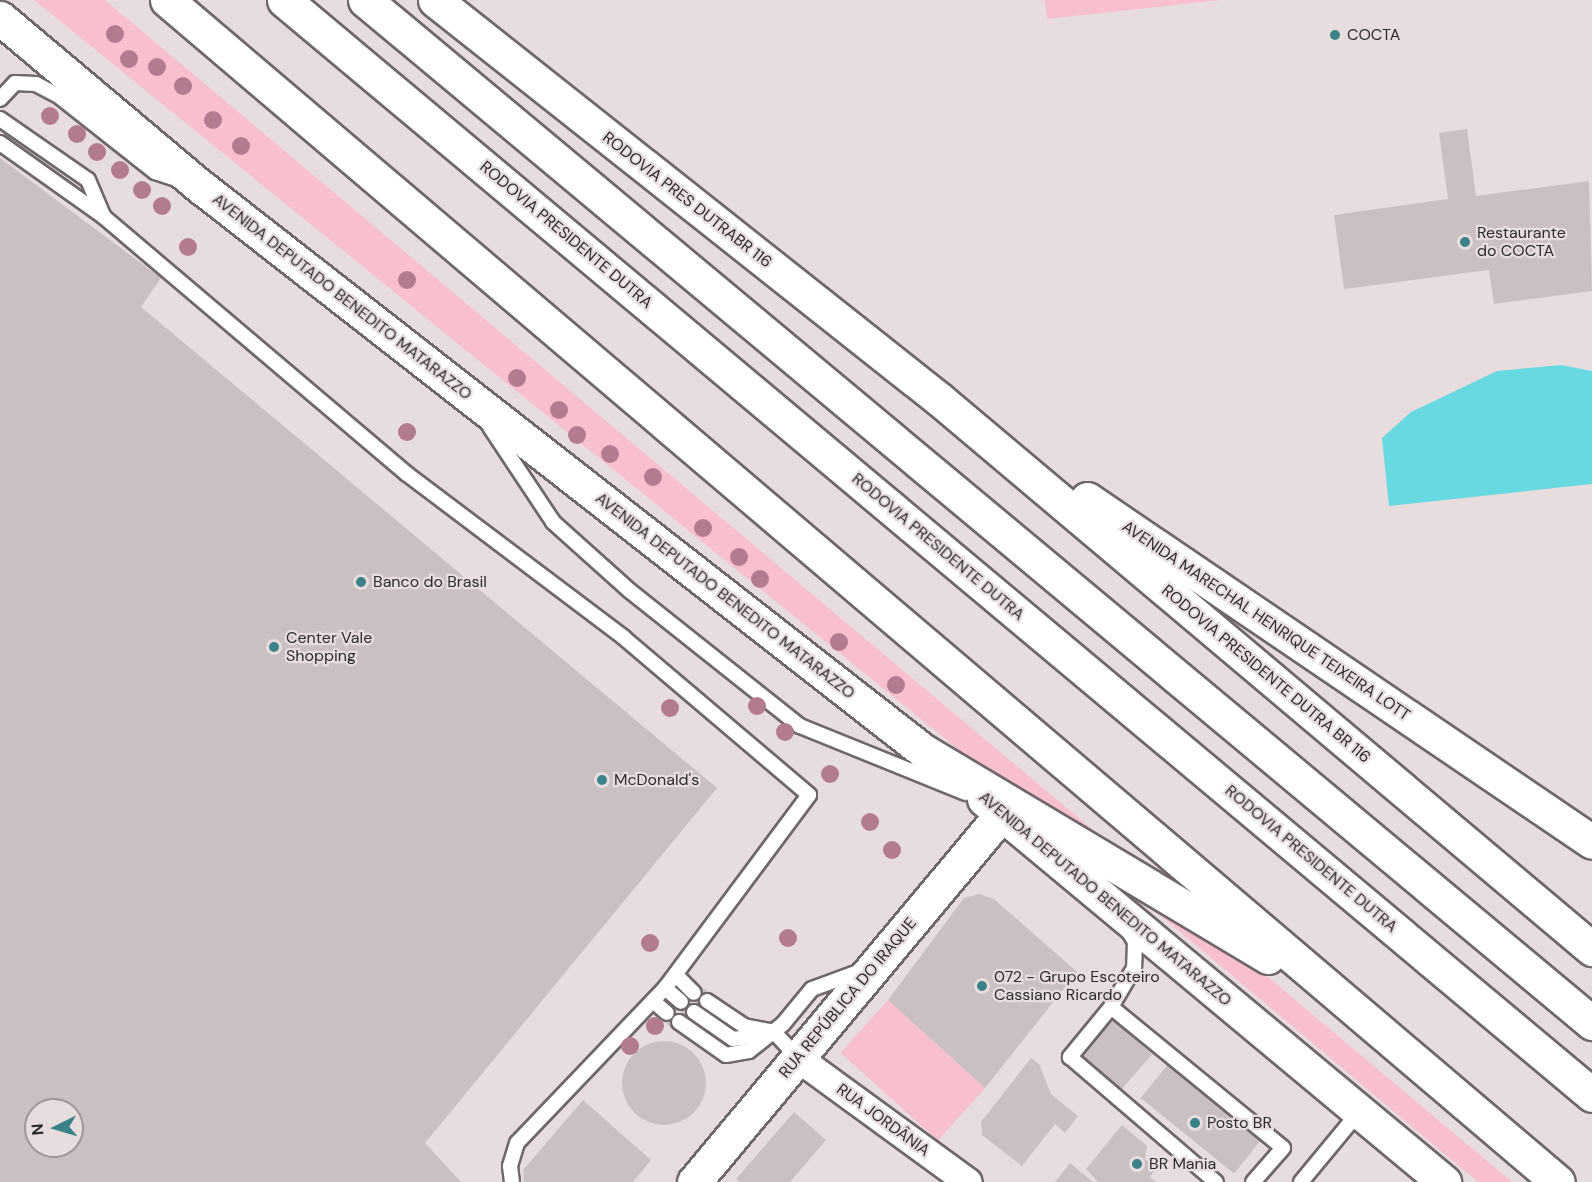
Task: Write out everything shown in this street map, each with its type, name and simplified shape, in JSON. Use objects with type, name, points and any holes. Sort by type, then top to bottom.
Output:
[{"type":"main road","points":[[168,0],[1558,1182]]},
{"type":"main road","name":"RODOVIA PRESIDENTE DUTRA","points":[[284,0],[1592,1095]]},
{"type":"main road","points":[[365,0],[1592,1023]]},
{"type":"main road","name":"RODOVIA PRES DUTRABR 116","points":[[435,0],[939,399]]},
{"type":"main road","name":"AVENIDA DEPUTADO BENEDITO MATARAZZO","points":[[0,18],[201,187],[994,807],[1359,1111],[1434,1179]]},
{"type":"main road","name":"AVENIDA MARECHAL HENRIQUE TEIXEIRA LOTT","points":[[939,399],[1592,842]]},
{"type":"main road","name":"RODOVIA PRESIDENTE DUTRA BR 116","points":[[939,399],[1592,949]]},
{"type":"main road","points":[[922,750],[1351,1007]]},
{"type":"main road","name":"RUA REPÚBLICA DO IRAQUE","points":[[694,1182],[875,966],[994,807]]},
{"type":"street","name":"RUA JORDÂNIA","points":[[798,1058],[968,1182]]},
{"type":"lane","points":[[0,99],[15,83],[36,84],[60,97],[155,172],[201,187]]},
{"type":"lane","points":[[0,119],[88,180],[104,217]]},
{"type":"lane","points":[[0,143],[104,217],[407,474],[624,637],[809,795],[676,975],[517,1143],[510,1166],[512,1182]]},
{"type":"lane","points":[[470,398],[553,522],[630,591],[800,726],[994,807]]},
{"type":"lane","points":[[1116,907],[1135,942],[1134,968],[1111,1007],[1070,1057],[1216,1182]]},
{"type":"lane","points":[[653,1001],[726,1055],[749,1051],[774,1032],[812,989],[875,966]]},
{"type":"lane","points":[[676,975],[694,993]]},
{"type":"lane","points":[[665,988],[681,1002]]},
{"type":"lane","points":[[707,1001],[744,1026],[774,1032],[798,1058]]},
{"type":"lane","points":[[1111,1007],[1283,1148],[1259,1180]]},
{"type":"lane","points":[[694,1011],[733,1039],[747,1041],[774,1032]]},
{"type":"lane","points":[[1301,1182],[1359,1111]]},
{"type":"shaded area","points":[[34,0],[105,0],[1512,1182],[1478,1182],[1086,853]]},
{"type":"shaded area","points":[[1045,0],[1221,0],[1047,19]]},
{"type":"shaded area","points":[[888,1000],[985,1088],[938,1140],[840,1053]]},
{"type":"water","points":[[1561,365],[1592,371],[1592,484],[1389,506],[1382,438],[1411,412],[1497,371]]},
{"type":"building","name":"Restaurante do COCTA","points":[[1467,129],[1476,196],[1589,181],[1592,291],[1494,304],[1489,270],[1344,289],[1334,215],[1448,199],[1439,133]]},
{"type":"building","name":"Center Vale Shopping","points":[[0,158],[161,278],[141,307],[717,788],[425,1143],[461,1182],[0,1182]]},
{"type":"building","name":"072 - Grupo Escoteiro Cassiano Ricardo","points":[[979,894],[994,899],[1077,972],[985,1088],[888,1000],[964,898]]},
{"type":"building","points":[[700,986],[712,994],[703,1007],[691,999]]},
{"type":"building","points":[[685,998],[697,1008],[689,1018],[677,1008]]},
{"type":"building","points":[[671,1008],[682,1017],[672,1028],[662,1020]]},
{"type":"building","points":[[1100,1009],[1152,1054],[1121,1090],[1069,1045]]},
{"type":"building","points":[[664,1041],[680,1044],[694,1053],[703,1067],[706,1083],[703,1099],[694,1113],[680,1122],[664,1125],[648,1122],[634,1113],[625,1099],[622,1083],[625,1067],[634,1053],[648,1044]]},
{"type":"building","points":[[1031,1058],[1039,1064],[1051,1094],[1078,1116],[1065,1133],[1055,1124],[1022,1166],[982,1135],[981,1122]]},
{"type":"building","points":[[1169,1063],[1262,1139],[1234,1173],[1141,1098]]},
{"type":"building","points":[[583,1100],[651,1160],[633,1182],[524,1182],[523,1170]]},
{"type":"building","points":[[794,1112],[826,1140],[790,1182],[740,1182],[736,1179]]},
{"type":"building","points":[[1122,1125],[1147,1146],[1145,1159],[1156,1168],[1150,1177],[1156,1182],[1098,1182],[1086,1169]]},
{"type":"building","points":[[1070,1163],[1093,1182],[1055,1182]]},
{"type":"place","name":"COCTA","points":[[1335,35]]},
{"type":"place","name":"Restaurante do COCTA","points":[[1465,242]]},
{"type":"place","name":"Banco do Brasil","points":[[361,582]]},
{"type":"place","name":"Center Vale Shopping","points":[[274,647]]},
{"type":"place","name":"McDonald's","points":[[602,780]]},
{"type":"place","name":"072 - Grupo Escoteiro Cassiano Ricardo","points":[[982,986]]},
{"type":"place","name":"Posto BR","points":[[1195,1123]]},
{"type":"place","name":"BR Mania","points":[[1137,1164]]}]
